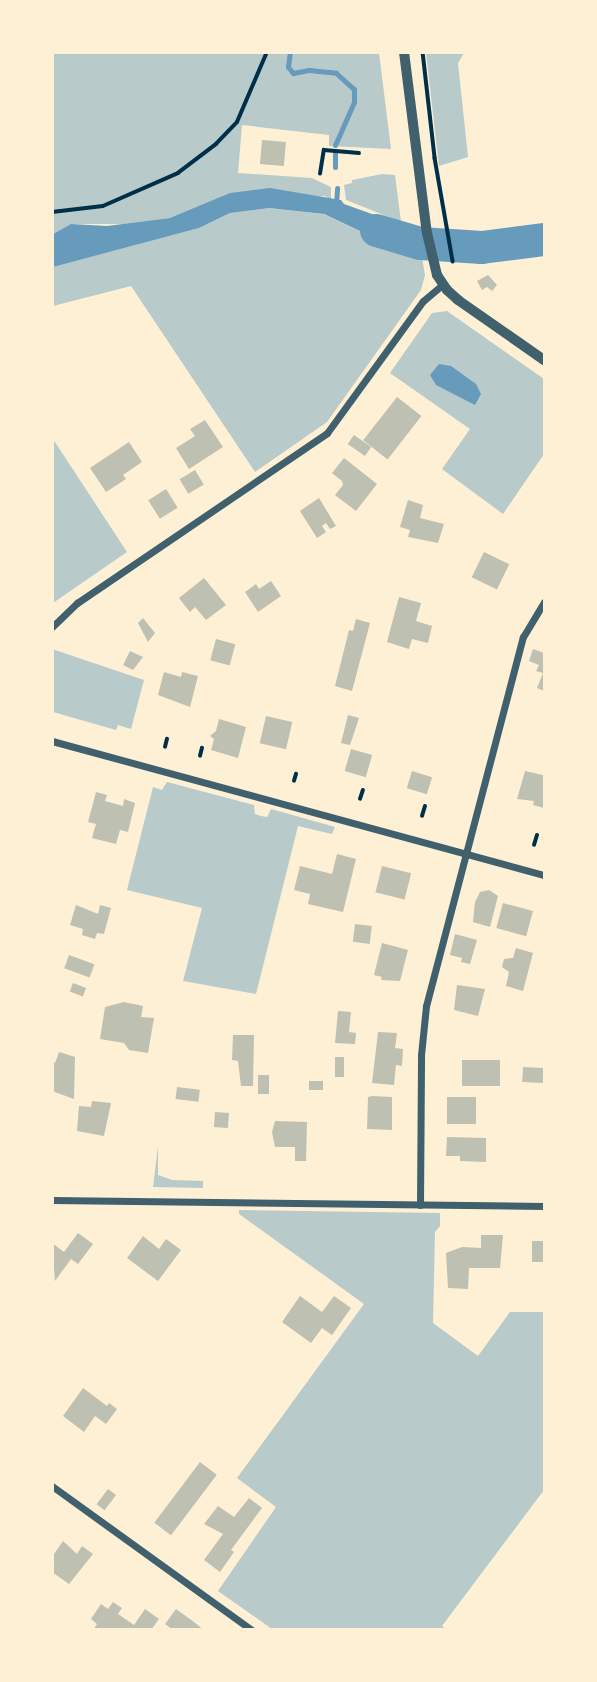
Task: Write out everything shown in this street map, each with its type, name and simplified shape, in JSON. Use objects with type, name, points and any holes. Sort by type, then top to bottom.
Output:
[{"type":"street","points":[[404,52],[430,254],[442,285],[458,300],[544,360]]},
{"type":"street","points":[[52,627],[77,603],[327,433],[423,301],[442,285]]},
{"type":"street","points":[[420,1205],[423,1022],[525,631],[544,602]]},
{"type":"street","points":[[52,741],[544,875]]},
{"type":"street","points":[[52,1200],[544,1206]]},
{"type":"street","points":[[52,1486],[252,1629]]},
{"type":"path","points":[[52,212],[103,206],[178,173],[216,144],[237,122],[267,52]]},
{"type":"path","points":[[423,52],[435,158],[453,261]]},
{"type":"path","points":[[320,174],[324,150],[359,153]]},
{"type":"path","points":[[165,747],[167,739]]},
{"type":"path","points":[[200,756],[202,748]]},
{"type":"path","points":[[294,781],[296,774]]},
{"type":"path","points":[[360,799],[363,790]]},
{"type":"path","points":[[422,816],[425,807]]},
{"type":"path","points":[[534,845],[537,835]]},
{"type":"shaded area","points":[[53,53],[379,53],[391,149],[329,146],[329,135],[242,125],[238,173],[312,178],[331,187],[331,199],[324,196],[195,209],[170,218],[124,224],[71,224],[53,234]]},
{"type":"shaded area","points":[[426,53],[464,53],[458,63],[468,157],[439,166]]},
{"type":"shaded area","points":[[382,174],[395,175],[401,222],[346,200],[344,185],[352,183],[352,180]]},
{"type":"shaded area","points":[[269,208],[323,214],[404,252],[421,252],[425,275],[421,290],[327,422],[255,472],[131,286],[53,306],[52,267],[199,228],[230,213]]},
{"type":"shaded area","points":[[447,311],[544,379],[544,454],[503,514],[442,469],[470,429],[390,373],[432,313]]},
{"type":"shaded area","points":[[53,439],[127,552],[52,603]]},
{"type":"shaded area","points":[[52,649],[144,680],[131,729],[118,725],[116,730],[53,712]]},
{"type":"shaded area","points":[[167,782],[254,805],[255,814],[261,816],[267,817],[271,809],[335,827],[332,834],[298,826],[256,994],[183,981],[202,908],[127,890],[153,787],[162,790]]},
{"type":"shaded area","points":[[158,1146],[158,1175],[172,1180],[203,1181],[203,1188],[153,1187]]},
{"type":"shaded area","points":[[239,1210],[440,1213],[440,1226],[435,1232],[433,1323],[478,1356],[510,1312],[544,1312],[544,1490],[442,1626],[446,1629],[272,1629],[218,1591],[276,1507],[237,1478],[364,1304],[239,1214]]},
{"type":"water","points":[[270,188],[341,200],[344,204],[372,214],[405,231],[418,233],[421,252],[404,252],[324,214],[269,208],[230,213],[199,228],[53,267],[53,234],[71,224],[107,226],[170,218],[230,193]]},
{"type":"water","points":[[439,364],[451,366],[476,384],[481,394],[475,405],[436,385],[430,375]]},
{"type":"building","points":[[262,140],[286,142],[284,166],[260,164]]},
{"type":"building","points":[[488,275],[497,285],[492,291],[487,287],[482,290],[477,281]]},
{"type":"building","points":[[397,397],[421,416],[388,459],[363,440]]},
{"type":"building","points":[[205,420],[223,447],[189,469],[176,448],[195,436],[190,429]]},
{"type":"building","points":[[354,435],[371,447],[365,456],[348,444]]},
{"type":"building","points":[[129,442],[142,462],[123,475],[126,479],[106,492],[90,468]]},
{"type":"building","points":[[344,458],[377,484],[356,511],[335,495],[343,485],[332,473]]},
{"type":"building","points":[[195,470],[204,485],[188,494],[180,479]]},
{"type":"building","points":[[166,489],[178,508],[160,519],[148,500]]},
{"type":"building","points":[[319,498],[336,526],[330,529],[326,523],[322,526],[326,532],[317,538],[300,511]]},
{"type":"building","points":[[408,500],[423,505],[420,518],[444,524],[438,543],[408,537],[410,530],[400,527]]},
{"type":"building","points":[[484,552],[509,564],[497,589],[472,577]]},
{"type":"building","points":[[204,578],[226,605],[206,620],[195,607],[190,612],[179,598]]},
{"type":"building","points":[[271,581],[281,596],[258,612],[245,592],[256,584],[259,589]]},
{"type":"building","points":[[399,597],[421,603],[416,621],[432,626],[428,643],[412,639],[409,649],[387,642]]},
{"type":"building","points":[[143,618],[155,633],[148,642],[138,623]]},
{"type":"building","points":[[356,619],[370,623],[352,691],[335,686],[349,630],[353,631]]},
{"type":"building","points":[[216,639],[235,644],[230,665],[210,660]]},
{"type":"building","points":[[533,649],[544,653],[544,691],[537,688],[543,673],[536,671],[539,665],[529,661]]},
{"type":"building","points":[[130,651],[143,657],[133,670],[123,665]]},
{"type":"building","points":[[164,672],[181,677],[182,672],[198,676],[190,707],[158,695]]},
{"type":"building","points":[[348,715],[359,718],[350,745],[341,743]]},
{"type":"building","points":[[266,716],[292,722],[286,749],[260,743]]},
{"type":"building","points":[[219,719],[246,727],[238,758],[211,750],[214,739],[210,736],[216,731]]},
{"type":"building","points":[[351,749],[372,755],[366,777],[345,771]]},
{"type":"building","points":[[412,771],[432,777],[427,794],[407,788]]},
{"type":"building","points":[[525,771],[543,775],[544,808],[533,805],[534,801],[517,799]]},
{"type":"building","points":[[96,792],[107,795],[105,801],[123,806],[124,799],[135,803],[128,832],[120,830],[116,844],[92,838],[96,824],[88,822]]},
{"type":"building","points":[[337,854],[356,859],[343,912],[308,904],[310,894],[294,890],[300,866],[332,874]]},
{"type":"building","points":[[382,866],[411,873],[405,899],[375,892]]},
{"type":"building","points":[[489,890],[498,896],[490,927],[473,922],[475,902],[480,892]]},
{"type":"building","points":[[503,903],[533,911],[526,936],[496,928]]},
{"type":"building","points":[[76,905],[98,914],[100,905],[111,908],[104,934],[97,933],[95,939],[82,935],[83,929],[70,925]]},
{"type":"building","points":[[355,924],[372,926],[370,944],[353,942]]},
{"type":"building","points":[[455,934],[477,940],[470,964],[461,962],[462,958],[450,955]]},
{"type":"building","points":[[382,943],[408,950],[400,981],[381,980],[382,977],[374,975]]},
{"type":"building","points":[[516,948],[533,953],[523,991],[506,986],[509,972],[502,967],[504,959],[513,958]]},
{"type":"building","points":[[69,955],[94,964],[90,977],[64,968]]},
{"type":"building","points":[[73,983],[86,988],[83,996],[70,991]]},
{"type":"building","points":[[457,985],[485,989],[478,1016],[454,1010]]},
{"type":"building","points":[[124,1002],[143,1006],[141,1017],[154,1018],[148,1053],[129,1050],[124,1043],[100,1039],[105,1007]]},
{"type":"building","points":[[338,1011],[351,1012],[349,1032],[356,1033],[355,1044],[335,1043]]},
{"type":"building","points":[[378,1032],[397,1033],[395,1048],[403,1049],[402,1066],[396,1065],[394,1085],[372,1083]]},
{"type":"building","points":[[233,1035],[254,1035],[253,1086],[241,1086],[238,1061],[232,1060]]},
{"type":"building","points":[[59,1052],[75,1057],[74,1099],[52,1091],[52,1062],[55,1063]]},
{"type":"building","points":[[335,1057],[344,1057],[344,1077],[335,1077]]},
{"type":"building","points":[[462,1060],[500,1060],[500,1086],[462,1086]]},
{"type":"building","points":[[523,1067],[544,1068],[543,1083],[522,1082]]},
{"type":"building","points":[[258,1075],[269,1075],[269,1094],[258,1094]]},
{"type":"building","points":[[309,1081],[323,1081],[323,1090],[309,1090]]},
{"type":"building","points":[[177,1087],[200,1090],[198,1102],[176,1099]]},
{"type":"building","points":[[368,1097],[392,1097],[392,1130],[367,1129]]},
{"type":"building","points":[[447,1097],[476,1097],[476,1124],[447,1124]]},
{"type":"building","points":[[92,1101],[111,1103],[104,1136],[77,1131],[79,1106],[91,1107]]},
{"type":"building","points":[[215,1112],[229,1113],[228,1128],[214,1127]]},
{"type":"building","points":[[275,1121],[307,1122],[306,1161],[295,1161],[295,1147],[275,1147],[272,1132]]},
{"type":"building","points":[[447,1137],[486,1138],[486,1162],[460,1161],[460,1156],[446,1156]]},
{"type":"building","points":[[78,1233],[93,1244],[78,1264],[71,1259],[55,1281],[52,1243],[64,1252]]},
{"type":"building","points":[[481,1235],[503,1235],[500,1268],[469,1268],[468,1289],[448,1288],[446,1253],[462,1247],[481,1248]]},
{"type":"building","points":[[143,1236],[159,1249],[166,1239],[181,1250],[158,1281],[127,1258]]},
{"type":"building","points":[[532,1241],[544,1241],[544,1262],[532,1262]]},
{"type":"building","points":[[300,1296],[322,1312],[334,1296],[351,1308],[332,1335],[322,1328],[311,1343],[282,1322]]},
{"type":"building","points":[[83,1388],[107,1406],[109,1403],[117,1409],[106,1424],[95,1416],[84,1432],[63,1416]]},
{"type":"building","points":[[200,1462],[217,1475],[171,1535],[154,1523]]},
{"type":"building","points":[[108,1489],[116,1495],[105,1510],[97,1504]]},
{"type":"building","points":[[249,1498],[262,1508],[231,1550],[234,1552],[220,1572],[204,1560],[223,1534],[204,1524],[218,1506],[234,1517]]},
{"type":"building","points":[[63,1541],[77,1554],[82,1546],[93,1554],[69,1584],[52,1572],[52,1557]]},
{"type":"building","points":[[113,1602],[122,1608],[118,1614],[134,1625],[145,1609],[159,1619],[151,1630],[93,1630],[97,1624],[91,1619],[101,1604],[108,1609]]},
{"type":"building","points":[[176,1609],[204,1630],[173,1630],[165,1624]]},
{"type":"waterway","points":[[290,52],[288,67],[293,73],[309,70],[336,73],[354,89],[354,102],[335,145]]},
{"type":"waterway","points":[[335,153],[335,167]]},
{"type":"waterway","points":[[336,204],[337,188]]},
{"type":"waterway","points":[[376,230],[420,243],[481,247],[544,239]]}]
